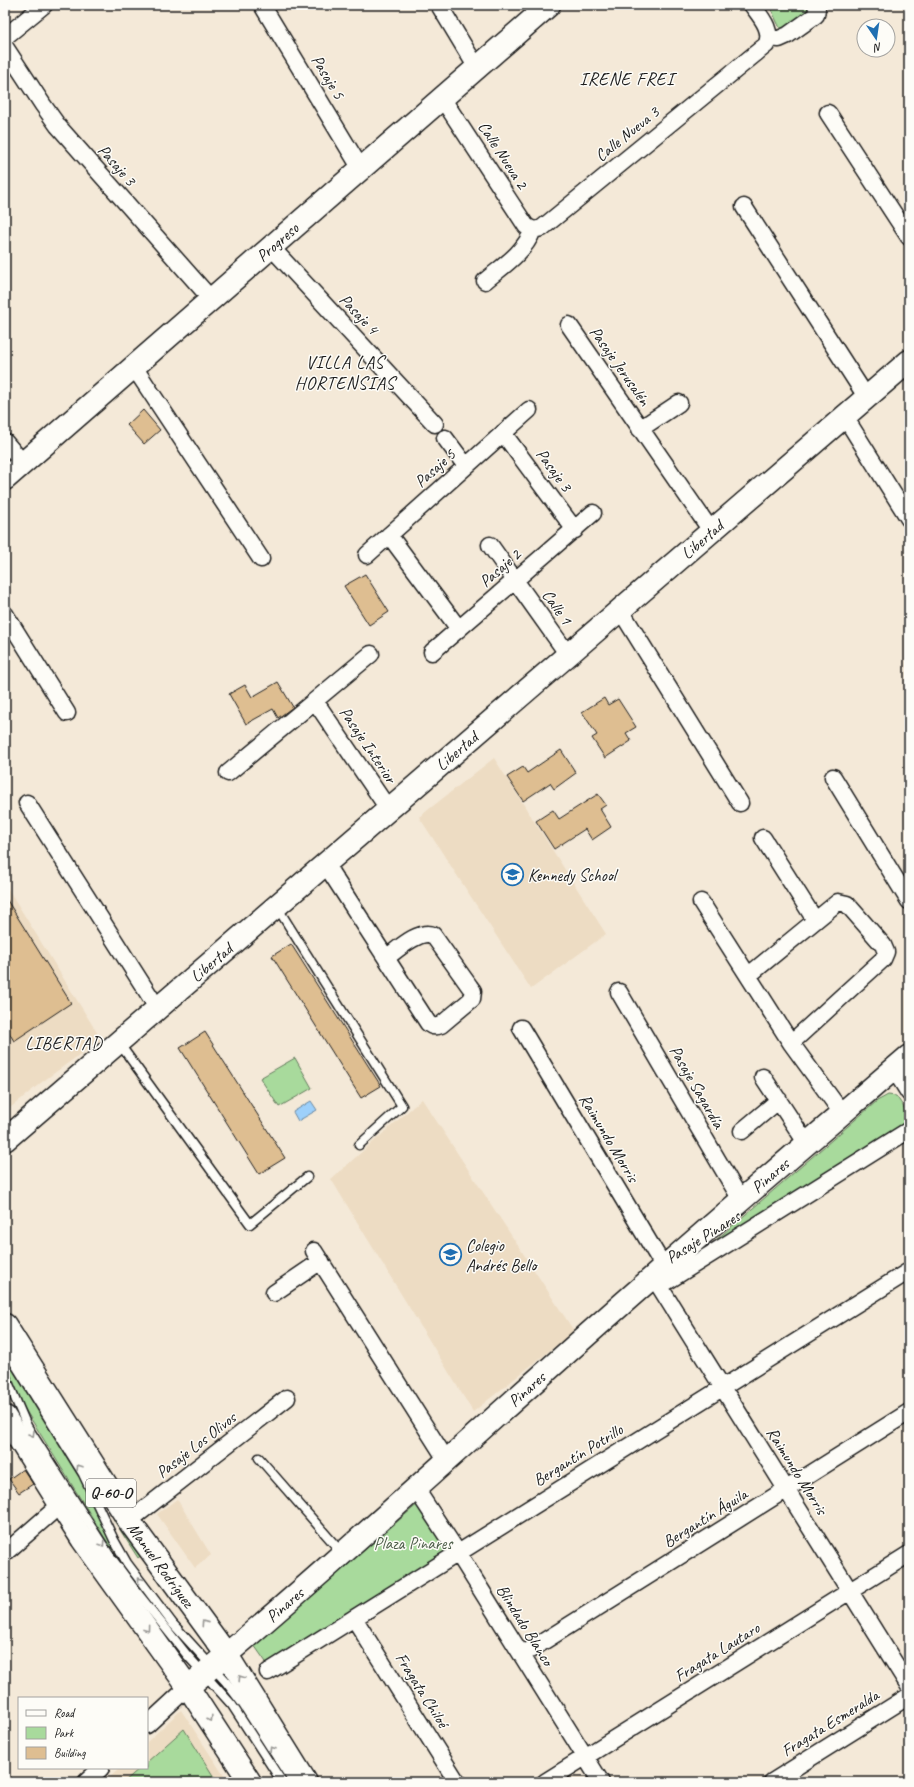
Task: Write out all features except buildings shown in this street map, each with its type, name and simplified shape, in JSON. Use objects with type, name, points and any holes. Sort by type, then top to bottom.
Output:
[{"type":"street","points":[[5,37],[44,5]]},
{"type":"street","name":"Pasaje 5","points":[[262,5],[361,169]]},
{"type":"street","points":[[439,5],[477,68]]},
{"type":"street","name":"Progreso","points":[[5,479],[549,5]]},
{"type":"street","points":[[758,7],[768,30],[769,38],[788,36],[813,18],[817,9]]},
{"type":"street","name":"Calle Nueva 3","points":[[533,230],[542,228],[763,47],[769,38]]},
{"type":"street","name":"Pasaje 3","points":[[5,47],[42,105],[58,126],[211,299]]},
{"type":"street","name":"Calle Nueva 2","points":[[442,98],[526,226],[533,230]]},
{"type":"street","points":[[828,112],[909,237]]},
{"type":"street","points":[[744,207],[867,398]]},
{"type":"street","points":[[485,281],[522,250],[529,241],[533,230]]},
{"type":"street","name":"Pasaje 4","points":[[271,247],[435,424]]},
{"type":"street","name":"Pasaje Jerusalén","points":[[569,325],[712,532]]},
{"type":"street","name":"Libertad","points":[[5,1140],[909,362]]},
{"type":"street","points":[[134,366],[261,559]]},
{"type":"street","name":"Pasaje Jerusalén","points":[[640,429],[679,403]]},
{"type":"street","name":"Pasaje 5","points":[[367,555],[529,410]]},
{"type":"street","points":[[845,417],[909,519]]},
{"type":"street","name":"Pasaje 3","points":[[503,433],[574,530]]},
{"type":"street","points":[[444,438],[466,466]]},
{"type":"street","points":[[5,442],[23,463]]},
{"type":"street","name":"Pasaje 2","points":[[432,652],[593,513]]},
{"type":"street","points":[[390,535],[459,629]]},
{"type":"street","name":"Calle 1","points":[[490,545],[569,656]]},
{"type":"street","points":[[621,611],[740,804]]},
{"type":"street","points":[[5,614],[67,713]]},
{"type":"street","points":[[228,773],[371,654]]},
{"type":"street","name":"Pasaje Interior","points":[[315,701],[389,810]]},
{"type":"street","points":[[833,777],[909,901]]},
{"type":"street","points":[[27,803],[158,1009]]},
{"type":"street","points":[[763,838],[815,920]]},
{"type":"street","points":[[326,864],[386,958],[430,1026],[438,1027],[472,999],[473,995],[470,987],[433,934],[420,934],[386,958]]},
{"type":"street","points":[[701,902],[791,1043],[842,1114]]},
{"type":"street","points":[[749,975],[836,903],[844,902],[883,945],[886,952],[884,959],[791,1043]]},
{"type":"street","name":"Pasaje Sagardía","points":[[619,992],[741,1200]]},
{"type":"street","name":"Raimundo Morris","points":[[521,1028],[659,1276],[723,1387],[909,1686]]},
{"type":"street","points":[[901,1062],[909,1093]]},
{"type":"street","name":"Pinares","points":[[148,1724],[446,1461],[659,1276],[741,1200],[901,1062]]},
{"type":"street","points":[[763,1077],[807,1144]]},
{"type":"street","points":[[742,1131],[779,1100]]},
{"type":"street","name":"Pasaje Pinares","points":[[659,1276],[909,1130]]},
{"type":"street","points":[[274,1293],[317,1256],[446,1461]]},
{"type":"street","name":"Bergantín Potrillo","points":[[268,1672],[909,1270]]},
{"type":"street","name":"Manuel Rodríguez","points":[[5,1324],[129,1521],[208,1670],[250,1782]]},
{"type":"street","name":"Pasaje Los Olivos","points":[[129,1521],[287,1398]]},
{"type":"street","name":"Bergantín Águila","points":[[522,1655],[909,1412]]},
{"type":"street","name":"Manuel Rodríguez","points":[[5,1417],[60,1505],[103,1569],[208,1670],[306,1782]]},
{"type":"street","name":"Blindado Blanco","points":[[416,1489],[458,1553],[601,1782]]},
{"type":"street","points":[[5,1553],[60,1505]]},
{"type":"street","name":"Fragata Lautaro","points":[[545,1782],[909,1554]]},
{"type":"street","name":"Fragata Chiloé","points":[[354,1618],[457,1782]]},
{"type":"street","name":"Fragata Esmeralda","points":[[772,1782],[909,1696]]},
{"type":"street","points":[[86,1782],[100,1769]]},
{"type":"lane","points":[[276,907],[402,1106],[359,1145]]},
{"type":"lane","points":[[118,1043],[250,1224],[307,1177]]},
{"type":"lane","points":[[5,1348],[83,1474],[114,1540],[127,1563],[208,1670],[282,1782]]},
{"type":"lane","points":[[5,1376],[27,1426],[100,1541],[153,1613],[246,1708],[293,1782]]},
{"type":"lane","points":[[259,1458],[342,1554]]},
{"type":"shaded area","name":"Kennedy School","points":[[494,758],[606,934],[531,989],[419,817]]},
{"type":"shaded area","points":[[5,884],[101,1039],[42,1082],[5,1112]]},
{"type":"shaded area","name":"Colegio Andrés Bello","points":[[422,1099],[574,1331],[473,1412],[331,1179]]},
{"type":"shaded area","points":[[5,1436],[13,1448],[5,1455]]},
{"type":"shaded area","points":[[177,1499],[211,1555],[195,1568],[157,1514]]},
{"type":"shaded area","points":[[181,1710],[228,1782],[105,1782],[119,1769],[148,1769],[148,1741]]},
{"type":"green space","points":[[769,5],[821,5],[826,13],[787,43]]},
{"type":"green space","points":[[295,1058],[312,1088],[279,1107],[260,1078]]},
{"type":"green space","points":[[888,1095],[896,1096],[903,1106],[909,1120],[909,1124],[694,1259],[877,1101]]},
{"type":"green space","points":[[5,1356],[79,1474],[111,1540],[113,1551],[23,1406],[5,1364]]},
{"type":"green space","points":[[106,1502],[143,1554],[138,1558],[115,1522]]},
{"type":"green space","name":"Plaza Pinares","points":[[420,1502],[447,1548],[446,1552],[268,1665],[254,1645]]},
{"type":"green space","points":[[184,1729],[217,1782],[124,1782],[139,1769],[148,1769],[148,1761]]},
{"type":"water","points":[[311,1101],[317,1110],[298,1121],[293,1112]]},
{"type":"place","name":"Kennedy School","points":[[513,875]]},
{"type":"place","name":"Colegio Andrés Bello","points":[[451,1255]]},
{"type":"district","name":"IRENE FREI","points":[[627,79]]},
{"type":"district","name":"VILLA LAS HORTENSIAS","points":[[345,372]]},
{"type":"district","name":"LIBERTAD","points":[[64,1043]]}]
